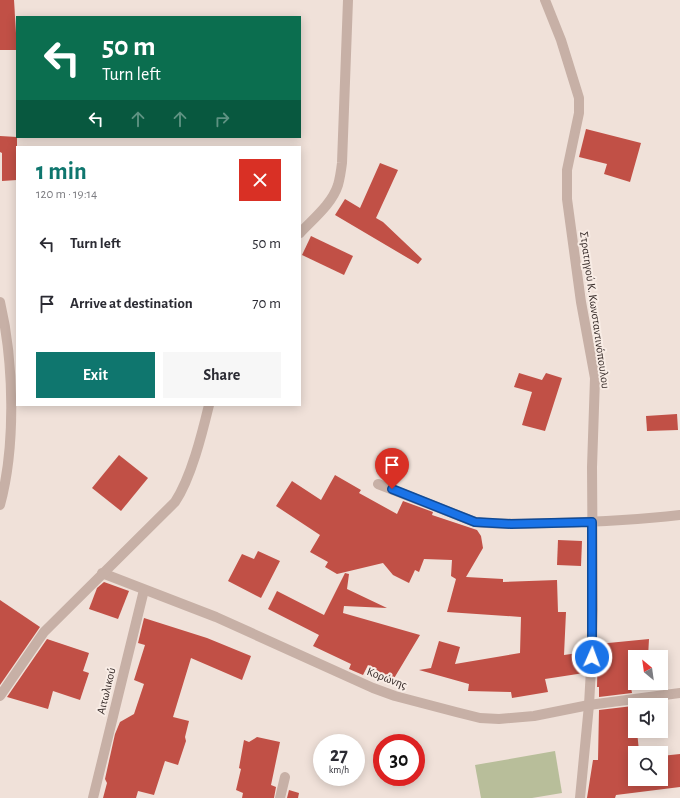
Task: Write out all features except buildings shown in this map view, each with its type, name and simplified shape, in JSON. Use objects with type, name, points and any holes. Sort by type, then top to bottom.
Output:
[{"type":"street","points":[[301,232],[330,200],[338,186],[340,178],[348,0]]},
{"type":"street","name":"Στρατηγού Κ. Κωνσταντινόπουλου","points":[[545,0],[561,40],[579,98],[579,113],[567,170],[567,198],[581,302],[595,378],[592,467],[593,615],[590,705],[580,798]]},
{"type":"street","points":[[0,302],[8,355],[11,423],[10,453],[0,505]]},
{"type":"street","points":[[0,696],[44,632],[180,495],[195,456],[209,406]]},
{"type":"street","points":[[378,484],[475,522],[511,524],[592,522],[680,515]]},
{"type":"street","name":"Κορώνης","points":[[102,573],[216,617],[373,688],[426,705],[480,718],[500,720],[534,716],[590,705],[680,692]]},
{"type":"street","name":"Αιτωλικού","points":[[93,798],[144,590]]},
{"type":"street","points":[[280,798],[285,777]]},
{"type":"green space","points":[[555,751],[562,793],[532,798],[481,798],[475,765]]},
{"type":"route","points":[[392,489],[475,522],[489,524],[511,524],[592,522],[592,657]]}]
